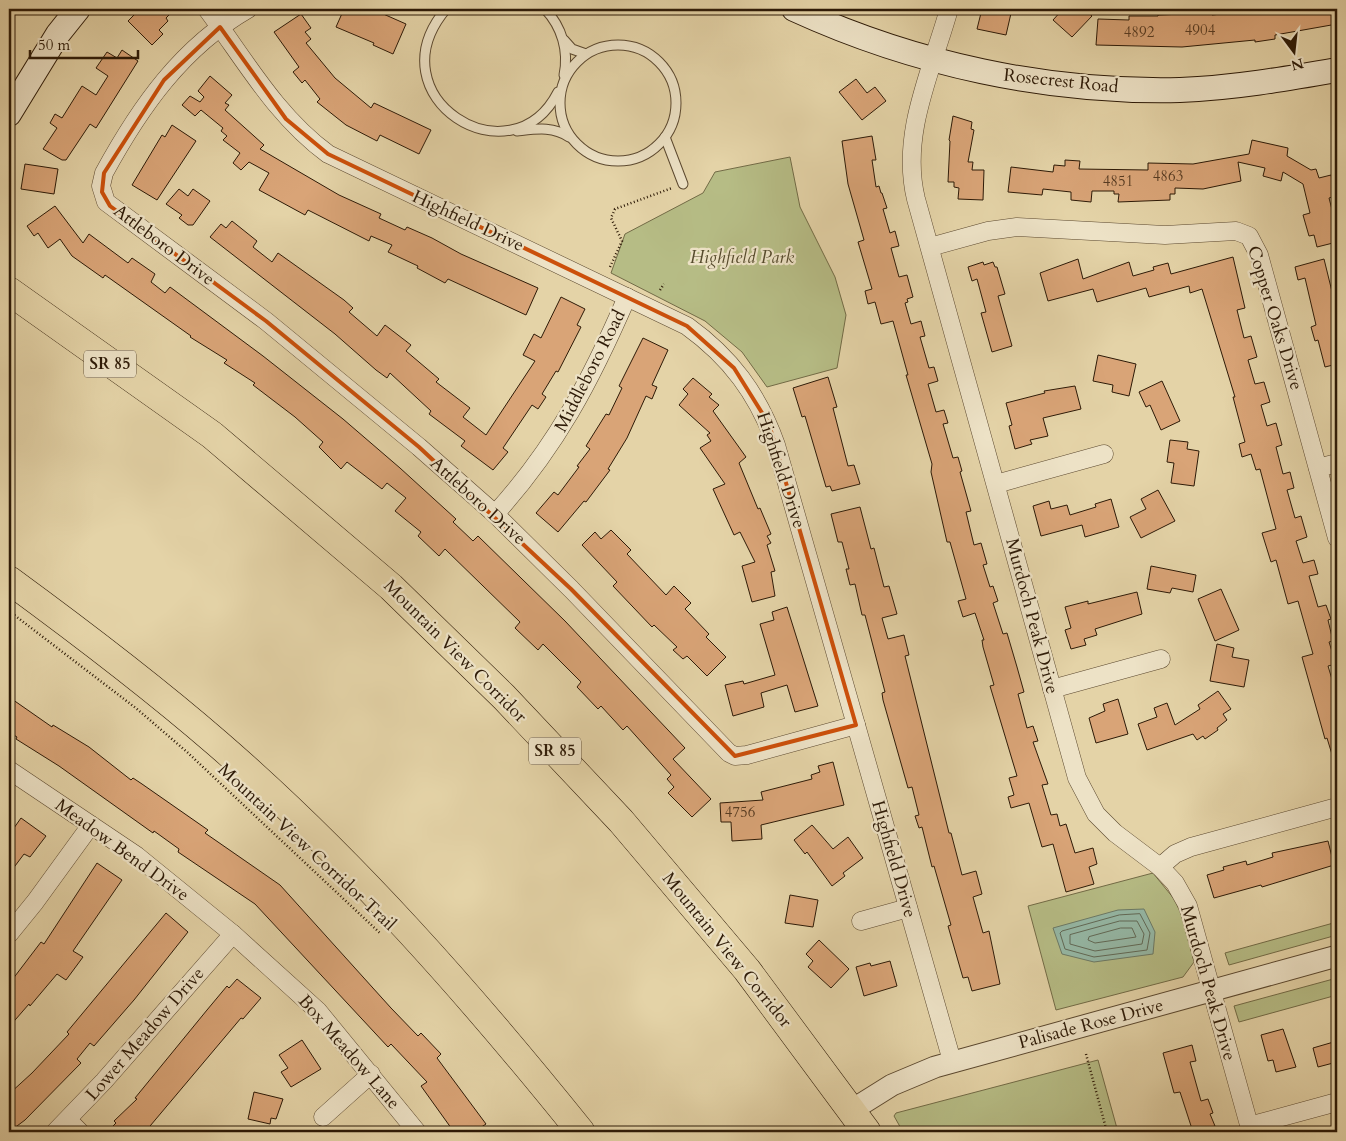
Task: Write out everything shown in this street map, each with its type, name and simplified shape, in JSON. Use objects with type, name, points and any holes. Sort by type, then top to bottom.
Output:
[{"type":"highway","name":"Mountain View Corridor","points":[[9,291],[212,435],[391,586],[504,697],[621,822],[747,970],[867,1132]]},
{"type":"highway","points":[[9,580],[114,657],[218,743],[294,814],[368,889],[475,1004],[581,1132]]},
{"type":"main road","points":[[9,114],[58,34],[78,9]]},
{"type":"main road","name":"Rosecrest Road","points":[[794,9],[848,32],[934,60],[991,73],[1054,84],[1179,90],[1237,85],[1337,70]]},
{"type":"street","name":"Highfield Drive","points":[[207,9],[286,119],[328,154],[680,322],[703,338],[734,368],[759,404],[776,445],[952,1061]]},
{"type":"street","points":[[220,27],[248,9]]},
{"type":"street","name":"Murdoch Peak Drive","points":[[949,9],[923,93],[913,137],[911,158],[914,189],[1075,772],[1088,802],[1096,814],[1115,834],[1160,867],[1175,884],[1188,906],[1213,990],[1250,1129]]},
{"type":"street","name":"Attleboro Drive","points":[[220,27],[187,54],[152,94],[104,173],[102,192],[106,202],[266,321],[342,382],[495,514],[572,589],[718,743],[735,756],[754,754],[856,725]]},
{"type":"street","name":"Copper Oaks Drive","points":[[930,247],[988,231],[1017,227],[1136,234],[1230,231],[1246,234],[1253,241],[1259,255],[1337,538]]},
{"type":"street","name":"Middleboro Road","points":[[495,514],[535,466],[573,410],[627,297]]},
{"type":"street","points":[[996,484],[1104,454]]},
{"type":"street","points":[[1318,468],[1337,463]]},
{"type":"street","points":[[1052,689],[1161,659]]},
{"type":"street","name":"Meadow Bend Drive","points":[[9,770],[137,856],[233,934]]},
{"type":"street","points":[[1160,867],[1175,854],[1190,847],[1337,807]]},
{"type":"street","points":[[9,934],[35,902],[91,824]]},
{"type":"street","points":[[861,921],[908,908]]},
{"type":"street","name":"Box Meadow Lane","points":[[233,934],[318,1011],[417,1132]]},
{"type":"street","name":"Lower Meadow Drive","points":[[55,1132],[74,1126],[233,934]]},
{"type":"street","name":"Palisade Rose Drive","points":[[852,1110],[906,1078],[952,1061],[1337,956]]},
{"type":"street","points":[[323,1117],[371,1074]]},
{"type":"street","points":[[1250,1129],[1337,1102]]},
{"type":"lane","points":[[446,9],[430,30],[425,47],[424,67],[430,88],[443,107],[458,121],[476,129],[502,132],[550,128],[561,131],[586,151],[603,159],[622,160],[641,156],[665,137],[675,112],[675,93],[669,75],[657,60],[641,50],[623,45],[604,46],[586,54],[572,67],[551,105],[532,121],[502,132]]},
{"type":"lane","points":[[545,9],[556,23],[563,39],[566,53],[560,102],[563,121],[572,138]]},
{"type":"lane","points":[[563,39],[572,50],[586,54]]},
{"type":"lane","points":[[665,137],[683,184]]},
{"type":"path","points":[[610,267],[622,241],[611,218],[615,209],[683,184]]},
{"type":"path","points":[[660,290],[664,284]]},
{"type":"path","name":"Mountain View Corridor Trail","points":[[9,611],[137,709],[187,752],[386,938]]},
{"type":"path","points":[[1086,1054],[1107,1132]]},
{"type":"highlighted area","points":[[220,27],[286,119],[328,154],[687,326],[734,368],[769,424],[856,725],[735,756],[571,589],[419,447],[266,321],[110,206],[102,192],[104,173],[164,80]]},
{"type":"green space","name":"Highfield Park","points":[[790,157],[800,207],[835,277],[846,315],[837,368],[767,387],[742,352],[705,321],[611,273],[625,234],[703,193],[715,172]]},
{"type":"green space","points":[[1153,873],[1175,900],[1188,931],[1194,962],[1183,977],[1056,1010],[1028,906]]},
{"type":"green space","points":[[1337,922],[1337,935],[1229,965],[1225,953]]},
{"type":"green space","points":[[1337,978],[1337,995],[1239,1022],[1234,1006]]},
{"type":"green space","points":[[1098,1060],[1118,1132],[903,1132],[894,1116],[896,1113]]},
{"type":"water","points":[[1144,909],[1155,932],[1153,954],[1094,962],[1062,954],[1053,928],[1118,910]]},
{"type":"building","points":[[140,9],[175,9],[166,18],[168,21],[159,30],[163,34],[152,45],[128,21]]},
{"type":"building","points":[[344,9],[372,9],[406,24],[393,54],[373,45],[374,43],[336,27]]},
{"type":"building","points":[[982,9],[1012,9],[1006,35],[977,29]]},
{"type":"building","points":[[1063,9],[1084,9],[1092,16],[1072,37],[1053,20]]},
{"type":"building","points":[[1269,9],[1335,9],[1337,24],[1275,35],[1275,39],[1255,42],[1255,40],[1182,47],[1096,45],[1098,19],[1129,20],[1129,16],[1212,13],[1212,15]]},
{"type":"building","points":[[301,14],[311,28],[305,32],[311,39],[306,43],[335,78],[371,108],[374,103],[431,130],[419,154],[380,135],[377,141],[346,125],[317,102],[320,99],[305,80],[302,83],[293,72],[299,67],[274,32]]},
{"type":"building","points":[[122,50],[138,61],[96,128],[90,124],[66,160],[62,160],[43,149],[57,128],[50,123],[55,114],[62,118],[82,86],[96,95],[108,76],[96,68],[107,52],[117,58]]},
{"type":"building","points":[[210,76],[232,95],[225,103],[229,105],[225,110],[264,145],[260,149],[339,195],[381,214],[379,218],[405,230],[407,227],[432,238],[461,254],[538,288],[526,315],[448,279],[445,283],[417,268],[418,266],[388,252],[392,245],[371,236],[369,241],[308,210],[305,215],[259,190],[269,173],[249,162],[241,170],[233,163],[240,153],[223,140],[227,136],[221,131],[223,128],[201,110],[195,116],[182,105],[190,96],[200,102],[204,97],[198,91]]},
{"type":"building","points":[[856,79],[867,93],[875,87],[886,101],[862,120],[839,92]]},
{"type":"building","points":[[953,116],[972,122],[971,129],[974,130],[968,162],[973,162],[972,170],[984,170],[983,200],[958,199],[959,188],[954,187],[954,182],[948,182],[949,140]]},
{"type":"building","points":[[172,125],[196,141],[157,200],[132,185],[162,135],[165,137]]},
{"type":"building","points":[[872,136],[876,160],[872,160],[876,187],[879,186],[887,208],[883,209],[890,233],[895,231],[899,246],[891,248],[899,277],[907,275],[913,297],[907,299],[908,302],[905,303],[911,324],[921,321],[925,336],[920,337],[929,368],[934,367],[938,381],[928,384],[936,412],[944,410],[948,423],[943,424],[953,458],[958,457],[962,471],[960,472],[971,511],[966,512],[974,545],[981,543],[987,564],[983,565],[990,587],[993,586],[998,601],[993,603],[1003,634],[1007,633],[1017,667],[1024,692],[1018,694],[1027,728],[1033,726],[1038,741],[1033,742],[1048,784],[1042,785],[1051,815],[1057,814],[1060,826],[1066,824],[1075,853],[1093,848],[1097,864],[1089,867],[1094,884],[1066,892],[1053,844],[1042,847],[1029,803],[1011,808],[1008,797],[1014,795],[1009,778],[1017,776],[990,686],[994,685],[983,647],[982,640],[984,640],[975,613],[963,617],[958,601],[966,599],[950,542],[947,542],[931,472],[932,464],[906,375],[908,375],[893,321],[881,324],[875,302],[868,304],[865,291],[872,289],[858,242],[864,240],[848,184],[842,141]]},
{"type":"building","points":[[1252,140],[1288,148],[1287,156],[1311,170],[1316,169],[1319,178],[1331,175],[1336,196],[1329,198],[1337,229],[1337,242],[1317,247],[1314,235],[1309,236],[1303,215],[1310,213],[1303,184],[1283,172],[1281,181],[1263,176],[1265,168],[1238,162],[1241,181],[1203,189],[1175,188],[1175,194],[1170,194],[1170,200],[1118,202],[1119,194],[1114,194],[1114,191],[1092,191],[1091,202],[1071,200],[1071,192],[1043,189],[1042,195],[1008,192],[1011,167],[1053,172],[1054,165],[1065,166],[1065,160],[1080,161],[1079,169],[1148,170],[1148,163],[1193,164],[1249,154]]},
{"type":"building","points":[[25,164],[58,169],[54,194],[21,189]]},
{"type":"building","points":[[179,189],[188,196],[193,189],[210,201],[193,225],[188,225],[179,218],[182,215],[166,204]]},
{"type":"building","points":[[55,206],[83,243],[89,234],[128,263],[132,258],[155,274],[151,282],[165,293],[170,287],[263,356],[343,419],[400,468],[456,519],[453,522],[473,541],[478,536],[565,621],[685,748],[673,759],[711,799],[692,817],[668,793],[674,787],[667,779],[671,775],[627,726],[623,730],[601,706],[598,709],[577,687],[581,682],[543,644],[538,650],[515,628],[520,622],[445,549],[439,556],[418,536],[421,532],[395,511],[406,498],[387,483],[382,489],[347,462],[341,469],[319,447],[323,442],[295,417],[253,385],[255,383],[224,363],[227,360],[190,337],[105,275],[103,278],[72,256],[60,239],[48,248],[38,233],[34,236],[27,226]]},
{"type":"building","points":[[232,221],[257,241],[253,247],[272,262],[278,253],[344,300],[353,308],[349,312],[377,336],[385,325],[411,345],[406,351],[439,379],[436,382],[470,408],[463,417],[486,435],[535,361],[523,355],[534,334],[541,338],[561,297],[585,309],[577,325],[581,327],[558,372],[556,371],[542,394],[546,397],[538,409],[532,405],[503,448],[508,452],[493,470],[461,446],[465,441],[429,414],[431,411],[390,373],[387,378],[376,370],[335,334],[210,237],[221,224],[226,228]]},
{"type":"building","points":[[1233,257],[1245,308],[1237,310],[1244,338],[1251,336],[1257,357],[1248,360],[1255,384],[1264,382],[1270,402],[1261,405],[1267,426],[1276,423],[1282,445],[1276,447],[1283,474],[1290,472],[1294,488],[1287,490],[1295,518],[1301,516],[1307,537],[1296,541],[1303,563],[1314,560],[1318,574],[1309,576],[1318,607],[1326,605],[1331,619],[1328,620],[1333,641],[1329,642],[1336,664],[1328,666],[1337,696],[1337,761],[1334,761],[1327,738],[1325,739],[1302,657],[1313,654],[1298,601],[1288,604],[1276,560],[1271,562],[1262,533],[1276,529],[1260,469],[1256,470],[1251,454],[1242,457],[1239,444],[1245,442],[1233,397],[1235,397],[1202,289],[1190,293],[1189,286],[1149,297],[1146,288],[1097,302],[1093,289],[1048,301],[1040,273],[1078,259],[1083,279],[1129,262],[1133,276],[1154,270],[1153,267],[1168,263],[1171,274]]},
{"type":"building","points":[[1324,259],[1337,312],[1337,364],[1325,367],[1318,340],[1315,341],[1311,327],[1316,325],[1305,278],[1298,280],[1295,267]]},
{"type":"building","points":[[983,262],[984,265],[993,262],[995,267],[997,267],[1005,294],[998,296],[1012,346],[992,352],[981,313],[986,312],[977,279],[972,281],[968,267]]},
{"type":"building","points":[[643,338],[668,350],[652,385],[657,387],[652,399],[646,396],[627,438],[608,469],[610,470],[586,502],[584,501],[558,532],[536,513],[554,492],[558,495],[579,467],[577,466],[590,449],[586,446],[606,414],[609,415],[622,388],[619,386]]},
{"type":"building","points":[[1098,355],[1136,364],[1129,396],[1112,392],[1113,385],[1093,381]]},
{"type":"building","points":[[828,377],[837,407],[833,408],[848,466],[854,465],[860,484],[832,491],[830,486],[826,487],[805,416],[802,417],[793,388]]},
{"type":"building","points":[[693,378],[712,394],[709,397],[719,405],[713,411],[746,457],[739,463],[758,509],[760,508],[771,534],[767,536],[771,543],[767,545],[775,571],[771,572],[775,596],[752,602],[742,566],[755,562],[740,532],[734,535],[713,489],[725,484],[700,448],[711,441],[707,435],[710,433],[679,405],[688,394],[683,389]]},
{"type":"building","points":[[1162,381],[1180,421],[1161,430],[1150,405],[1146,407],[1139,392]]},
{"type":"building","points":[[1075,386],[1081,409],[1043,418],[1048,436],[1030,440],[1032,444],[1015,449],[1009,426],[1012,425],[1006,403],[1045,393],[1044,391]]},
{"type":"building","points":[[1170,440],[1188,442],[1187,449],[1199,451],[1194,486],[1171,483],[1174,463],[1167,462]]},
{"type":"building","points":[[1158,490],[1175,521],[1141,538],[1130,517],[1146,509],[1141,499]]},
{"type":"building","points":[[1111,499],[1119,527],[1085,537],[1082,525],[1041,536],[1033,506],[1049,501],[1051,509],[1067,505],[1070,515],[1096,507],[1095,504]]},
{"type":"building","points":[[860,507],[871,549],[874,548],[884,587],[889,586],[897,614],[882,618],[888,639],[904,635],[909,655],[905,656],[949,833],[951,833],[962,875],[976,871],[982,894],[973,897],[983,933],[989,931],[1000,984],[972,991],[968,977],[963,978],[948,926],[951,925],[934,866],[932,867],[922,827],[919,828],[915,816],[919,815],[912,787],[908,788],[883,700],[882,693],[885,692],[865,615],[862,615],[855,584],[850,585],[846,569],[849,569],[842,542],[838,542],[831,514]]},
{"type":"building","points":[[611,530],[631,550],[627,554],[666,595],[674,586],[691,603],[685,609],[709,634],[706,637],[726,657],[707,676],[687,656],[683,659],[673,650],[677,647],[654,625],[652,627],[613,586],[617,582],[582,545],[595,532],[601,539]]},
{"type":"building","points":[[1151,566],[1196,575],[1193,592],[1172,588],[1170,593],[1147,589]]},
{"type":"building","points":[[1221,589],[1239,630],[1215,641],[1198,599]]},
{"type":"building","points":[[1137,592],[1142,614],[1095,629],[1097,635],[1084,639],[1086,645],[1071,649],[1065,630],[1071,628],[1065,607],[1088,601],[1088,604]]},
{"type":"building","points":[[787,607],[818,706],[795,712],[787,685],[761,693],[764,707],[733,716],[725,685],[743,681],[744,684],[775,675],[760,624],[774,620],[772,612]]},
{"type":"building","points":[[1217,644],[1234,648],[1232,657],[1249,660],[1244,687],[1210,681]]},
{"type":"building","points":[[1218,691],[1231,709],[1223,714],[1227,720],[1217,728],[1218,730],[1205,739],[1203,736],[1197,740],[1193,734],[1147,750],[1138,724],[1157,717],[1154,708],[1167,703],[1175,725],[1200,709],[1198,705]]},
{"type":"building","points":[[9,697],[52,727],[53,725],[89,747],[131,780],[133,778],[208,830],[205,833],[280,885],[391,1008],[418,1036],[421,1033],[441,1054],[437,1058],[486,1124],[474,1132],[454,1132],[421,1086],[427,1082],[391,1044],[388,1047],[255,904],[178,852],[179,849],[154,831],[153,833],[59,766],[16,739],[17,737],[9,732]]},
{"type":"building","points":[[1118,699],[1128,734],[1096,743],[1089,718],[1105,711],[1103,704]]},
{"type":"building","points":[[833,762],[844,805],[761,825],[762,839],[732,841],[731,822],[721,822],[720,803],[763,800],[761,792],[812,779],[811,775],[820,772],[818,766]]},
{"type":"building","points":[[21,818],[46,836],[30,857],[24,854],[9,874],[9,835]]},
{"type":"building","points":[[812,825],[833,849],[848,837],[863,858],[843,873],[845,876],[832,886],[807,852],[805,854],[794,840]]},
{"type":"building","points":[[1328,841],[1334,865],[1262,887],[1261,885],[1214,898],[1207,875],[1224,870],[1223,867],[1246,861],[1247,865],[1273,857],[1272,853]]},
{"type":"building","points":[[97,863],[122,880],[73,951],[83,957],[66,980],[57,974],[9,1027],[9,984],[41,942],[44,944]]},
{"type":"building","points":[[790,895],[818,900],[813,927],[785,923]]},
{"type":"building","points":[[166,913],[188,932],[134,1000],[94,1046],[90,1043],[77,1059],[81,1063],[25,1120],[9,1132],[9,1094],[69,1034],[67,1032]]},
{"type":"building","points":[[819,940],[849,969],[831,988],[808,967],[813,961],[806,954]]},
{"type":"building","points":[[890,961],[897,986],[864,996],[856,967],[870,963],[871,966]]},
{"type":"building","points":[[237,979],[261,998],[243,1019],[241,1018],[145,1132],[107,1132],[116,1123],[114,1121],[137,1099],[135,1098],[227,986],[229,988]]},
{"type":"building","points":[[1283,1029],[1296,1067],[1276,1072],[1273,1060],[1268,1061],[1261,1035]]},
{"type":"building","points":[[302,1040],[321,1069],[291,1087],[281,1072],[288,1068],[279,1055]]},
{"type":"building","points":[[1337,1041],[1337,1062],[1318,1067],[1313,1048]]},
{"type":"building","points":[[1192,1045],[1196,1061],[1190,1062],[1201,1101],[1208,1099],[1213,1113],[1210,1114],[1215,1126],[1211,1127],[1212,1132],[1193,1132],[1180,1092],[1174,1093],[1163,1053]]},
{"type":"building","points":[[254,1092],[283,1099],[276,1119],[271,1118],[270,1124],[248,1119]]}]
